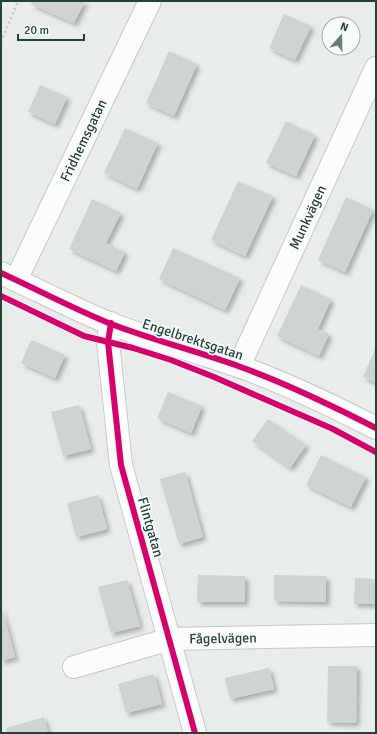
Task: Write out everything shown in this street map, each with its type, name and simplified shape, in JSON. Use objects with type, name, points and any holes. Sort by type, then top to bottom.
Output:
[{"type":"street","name":"Fridhemsgatan","points":[[9,277],[150,1]]},
{"type":"street","name":"Munkvägen","points":[[239,366],[376,68]]},
{"type":"street","name":"Engelbrektsgatan","points":[[9,277],[110,324],[239,366],[280,382],[322,400],[376,428]]},
{"type":"street","name":"Flintgatan","points":[[110,324],[108,342],[121,465],[170,639],[194,733]]},
{"type":"street","name":"Fågelvägen","points":[[74,668],[170,639],[376,635]]},
{"type":"path","points":[[1,42],[18,1]]},
{"type":"building","points":[[32,1],[85,1],[74,23],[31,4]]},
{"type":"building","points":[[284,14],[311,26],[295,60],[269,48]]},
{"type":"building","points":[[169,51],[197,64],[174,116],[146,103]]},
{"type":"building","points":[[40,85],[67,97],[55,124],[28,112]]},
{"type":"building","points":[[286,121],[315,135],[296,176],[266,163]]},
{"type":"building","points":[[125,128],[158,143],[137,189],[104,173]]},
{"type":"building","points":[[238,181],[273,196],[245,256],[211,240]]},
{"type":"building","points":[[346,197],[373,210],[345,272],[318,260]]},
{"type":"building","points":[[92,199],[121,213],[106,243],[125,252],[116,271],[69,249]]},
{"type":"building","points":[[173,248],[240,278],[225,310],[159,279]]},
{"type":"building","points":[[301,285],[331,299],[318,329],[329,334],[319,356],[277,336]]},
{"type":"building","points":[[31,340],[65,355],[55,378],[21,363]]},
{"type":"building","points":[[376,347],[376,383],[363,377]]},
{"type":"building","points":[[168,392],[202,406],[191,433],[157,418]]},
{"type":"building","points":[[79,405],[91,449],[63,456],[51,412]]},
{"type":"building","points":[[268,419],[306,445],[290,468],[252,441]]},
{"type":"building","points":[[321,455],[366,477],[351,507],[306,485]]},
{"type":"building","points":[[185,472],[203,537],[179,544],[160,479]]},
{"type":"building","points":[[98,495],[107,529],[76,537],[67,503]]},
{"type":"building","points":[[198,575],[245,576],[245,602],[197,602]]},
{"type":"building","points":[[274,575],[326,576],[326,602],[274,601]]},
{"type":"building","points":[[355,578],[376,579],[376,604],[354,604]]},
{"type":"building","points":[[127,580],[140,626],[111,633],[98,587]]},
{"type":"building","points":[[1,606],[15,657],[1,661]]},
{"type":"building","points":[[328,666],[357,666],[356,723],[327,722]]},
{"type":"building","points":[[269,668],[274,689],[230,699],[225,678]]},
{"type":"building","points":[[154,674],[162,704],[126,713],[118,684]]},
{"type":"building","points":[[44,717],[48,733],[7,733],[6,728]]},
{"type":"cycle path","points":[[1,273],[111,324],[222,361],[291,387],[376,428]]},
{"type":"cycle path","points":[[1,296],[84,336],[133,348],[171,360],[214,377],[333,429],[376,452]]},
{"type":"cycle path","points":[[111,323],[108,342],[121,465],[195,733]]}]
